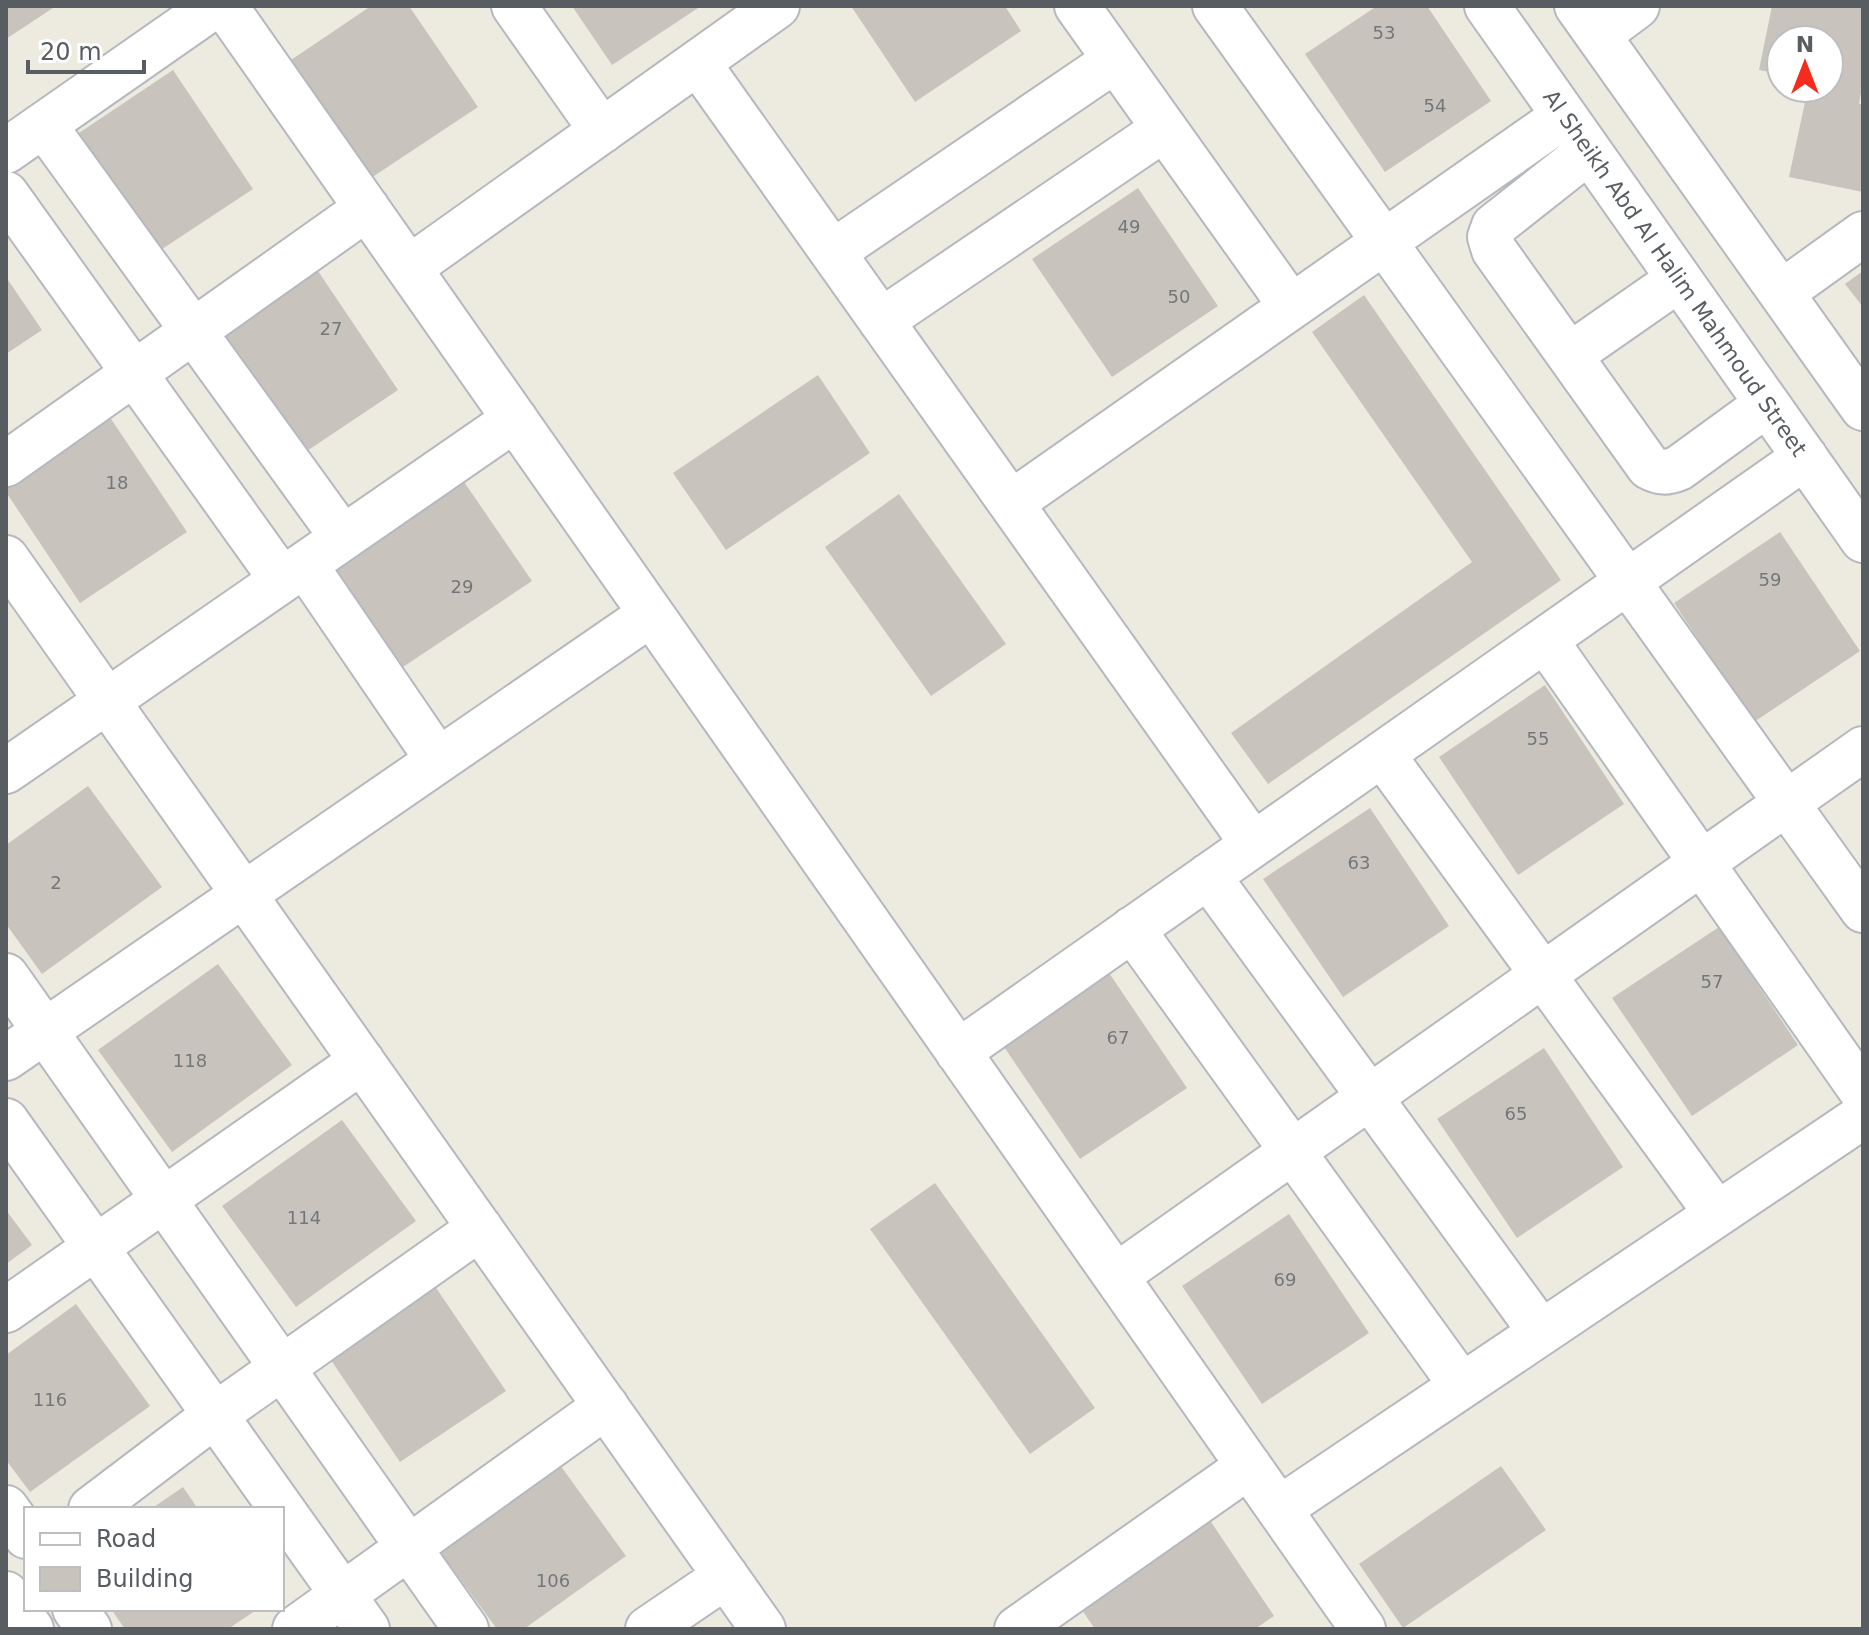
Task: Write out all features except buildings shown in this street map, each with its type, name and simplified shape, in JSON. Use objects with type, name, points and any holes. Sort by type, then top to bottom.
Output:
[{"type":"street","points":[[214,6],[17,140],[193,332],[343,538]]},
{"type":"street","points":[[225,6],[1363,1629]]},
{"type":"street","points":[[514,6],[602,131]]},
{"type":"street","points":[[409,268],[777,6]]},
{"type":"street","points":[[1077,6],[1291,306]]},
{"type":"street","points":[[1215,6],[1863,910]]},
{"type":"street","name":"Al Sheikh Abd Al Halim Mahmoud Street","points":[[1487,6],[1863,540]]},
{"type":"street","points":[[1637,6],[1588,20],[1863,408]]},
{"type":"street","points":[[833,252],[1115,60]]},
{"type":"street","points":[[698,63],[1253,844]]},
{"type":"street","points":[[1011,503],[1564,116]]},
{"type":"street","points":[[881,321],[1164,129]]},
{"type":"street","points":[[1589,151],[1494,226],[1490,237],[1494,250],[1649,467],[1659,472],[1679,468],[1767,404]]},
{"type":"street","points":[[6,194],[134,374],[294,573],[438,760]]},
{"type":"street","points":[[6,464],[367,208]]},
{"type":"street","points":[[1781,293],[1863,234]]},
{"type":"street","points":[[1570,355],[1679,279]]},
{"type":"street","points":[[6,771],[515,419]]},
{"type":"street","points":[[958,1052],[1805,457]]},
{"type":"street","points":[[6,558],[763,1629]]},
{"type":"street","points":[[6,1058],[651,614]]},
{"type":"street","points":[[1545,640],[1863,1093]]},
{"type":"street","points":[[1116,1276],[1863,749]]},
{"type":"street","points":[[1382,754],[1717,1214]]},
{"type":"street","points":[[1208,876],[1541,1332]]},
{"type":"street","points":[[1132,929],[1462,1386]]},
{"type":"street","points":[[6,976],[466,1629]]},
{"type":"street","points":[[6,1310],[362,1061]]},
{"type":"street","points":[[1279,1509],[1863,1116]]},
{"type":"street","points":[[6,1121],[281,1507]]},
{"type":"street","points":[[94,1507],[215,1415],[480,1228]]},
{"type":"street","points":[[295,1629],[606,1406]]},
{"type":"street","points":[[1045,1621],[1249,1466]]},
{"type":"street","points":[[6,1508],[24,1533]]},
{"type":"street","points":[[284,1511],[367,1629]]},
{"type":"street","points":[[6,1576],[24,1562]]},
{"type":"street","points":[[648,1629],[726,1576]]},
{"type":"street","points":[[6,1594],[31,1629]]},
{"type":"street","points":[[76,1611],[89,1629]]}]
